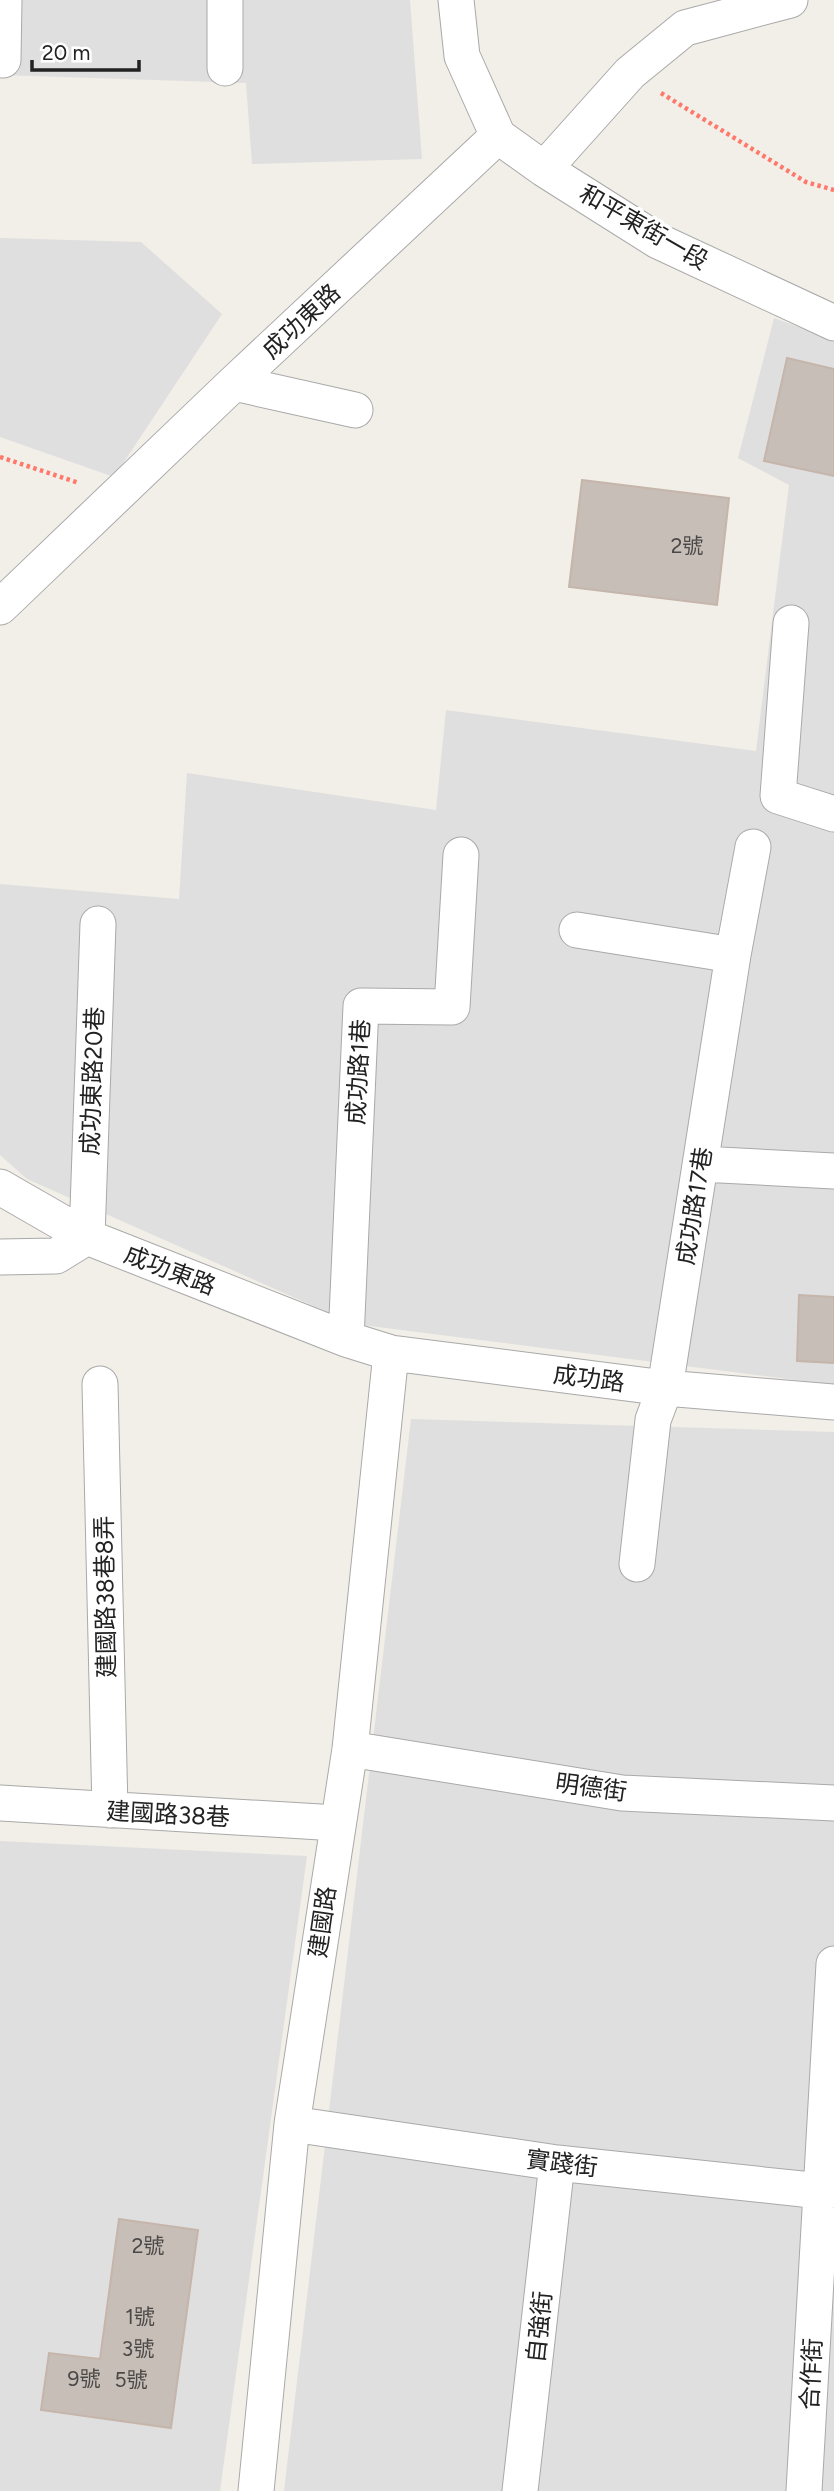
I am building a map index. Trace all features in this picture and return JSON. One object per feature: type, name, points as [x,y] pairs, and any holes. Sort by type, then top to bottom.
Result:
[{"type":"street","points":[[4,0],[4,60]]},
{"type":"street","points":[[225,0],[225,68]]},
{"type":"street","points":[[456,0],[462,56],[498,136]]},
{"type":"street","points":[[544,169],[630,73],[685,28],[790,0]]},
{"type":"street","name":"和平東街一段","points":[[498,136],[544,169],[658,241],[834,323]]},
{"type":"street","name":"成功東路","points":[[0,607],[498,136]]},
{"type":"street","points":[[234,383],[355,411]]},
{"type":"street","points":[[791,623],[778,796],[834,814]]},
{"type":"street","name":"成功路17巷","points":[[637,1564],[653,1420],[665,1388],[733,955],[753,847]]},
{"type":"street","name":"成功路1巷","points":[[346,1339],[361,1006],[452,1007],[461,855]]},
{"type":"street","name":"成功東路20巷","points":[[86,1237],[98,924]]},
{"type":"street","points":[[577,930],[733,955]]},
{"type":"street","points":[[701,1164],[834,1171]]},
{"type":"street","name":"成功東路","points":[[0,1187],[86,1237],[346,1339]]},
{"type":"street","points":[[0,1257],[56,1256],[86,1237]]},
{"type":"street","name":"成功路","points":[[346,1339],[391,1353],[665,1388],[834,1402]]},
{"type":"street","name":"建國路","points":[[256,2491],[292,2123],[349,1749],[391,1353]]},
{"type":"street","name":"建國路38巷8弄","points":[[100,1384],[110,1810]]},
{"type":"street","name":"明德街","points":[[349,1749],[622,1793],[834,1802]]},
{"type":"street","name":"建國路38巷","points":[[0,1803],[337,1823]]},
{"type":"street","name":"合作街","points":[[804,2491],[828,2190],[834,1964]]},
{"type":"street","name":"實踐街","points":[[292,2123],[557,2163],[828,2190]]},
{"type":"street","name":"自強街","points":[[520,2491],[557,2163]]},
{"type":"path","points":[[630,73],[795,176],[834,190]]},
{"type":"path","points":[[0,457],[117,496]]},
{"type":"shaded area","points":[[0,0],[410,0],[422,159],[252,164],[246,83],[0,75]]},
{"type":"shaded area","points":[[0,238],[141,242],[222,314],[114,477],[0,437]]},
{"type":"shaded area","points":[[774,318],[834,340],[834,1385],[354,1324],[27,1179],[0,1155],[0,884],[179,899],[187,773],[436,810],[446,710],[756,751],[789,485],[738,458]]},
{"type":"shaded area","points":[[411,1419],[834,1432],[834,2491],[284,2491]]},
{"type":"shaded area","points":[[0,1841],[307,1856],[220,2491],[0,2491]]},
{"type":"building","points":[[787,358],[834,369],[834,476],[764,461]]},
{"type":"building","points":[[582,480],[729,498],[717,605],[569,587]]},
{"type":"building","points":[[799,1295],[834,1297],[834,1363],[797,1361]]},
{"type":"building","points":[[119,2219],[198,2230],[171,2428],[41,2410],[49,2353],[100,2359]]}]
